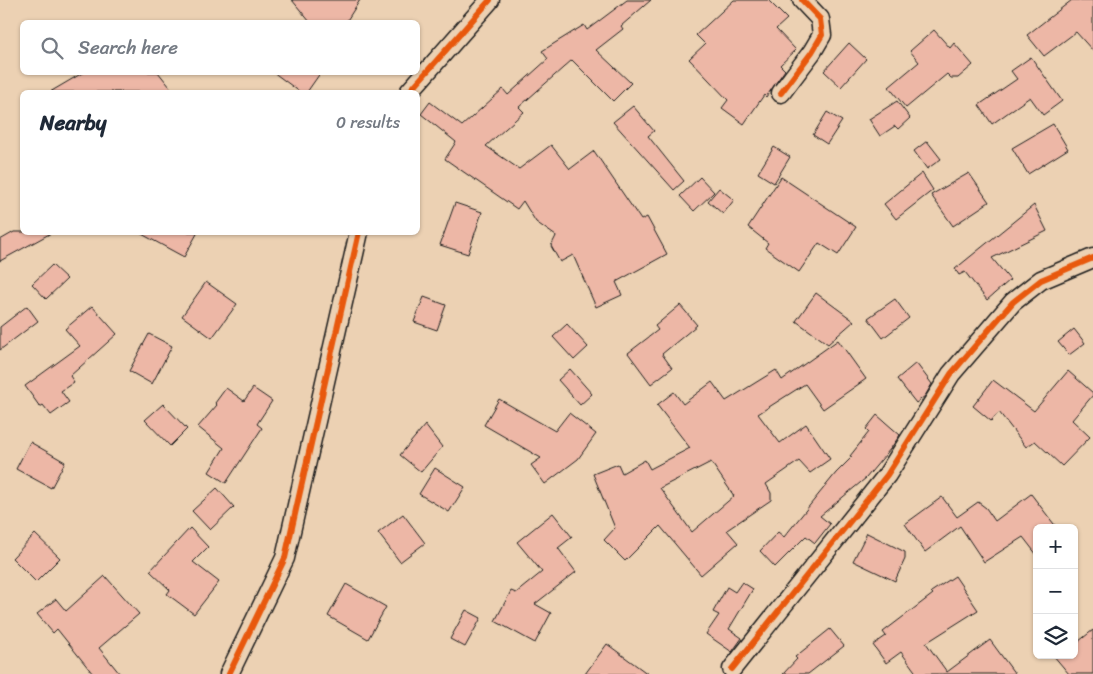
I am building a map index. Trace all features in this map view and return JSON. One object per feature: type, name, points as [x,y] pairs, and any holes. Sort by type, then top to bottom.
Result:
[{"type":"street","points":[[411,90],[490,0]]},
{"type":"street","points":[[781,93],[812,52],[822,35],[820,19],[802,0]]},
{"type":"street","points":[[229,674],[285,558],[358,235]]},
{"type":"street","points":[[732,669],[887,475],[951,374],[1013,302],[1041,280],[1093,258]]},
{"type":"building","points":[[292,0],[360,0],[347,20],[308,20]]},
{"type":"building","points":[[627,0],[651,0],[621,26],[623,29],[596,50],[631,83],[613,101],[572,60],[519,107],[524,112],[486,146],[519,169],[551,145],[570,169],[594,151],[641,220],[647,217],[667,254],[616,282],[622,295],[596,307],[573,255],[560,262],[551,246],[556,236],[536,222],[523,201],[517,209],[445,159],[456,142],[421,114],[430,102],[462,126],[503,89],[508,95],[548,59],[542,51],[584,25],[587,30]]},
{"type":"building","points":[[734,0],[768,0],[787,19],[776,29],[796,50],[780,65],[785,70],[766,97],[764,95],[744,124],[722,108],[728,100],[689,59],[705,44],[696,35]]},
{"type":"building","points":[[1072,0],[1093,0],[1093,51],[1076,32],[1044,56],[1027,35]]},
{"type":"building","points":[[934,30],[950,48],[954,43],[973,65],[958,78],[951,78],[947,74],[906,108],[889,87],[919,62],[910,51]]},
{"type":"building","points":[[849,43],[866,59],[841,87],[824,71]]},
{"type":"building","points":[[1031,57],[1062,101],[1043,115],[1030,97],[992,124],[979,105],[1017,79],[1011,71]]},
{"type":"building","points":[[79,75],[160,75],[172,90],[53,90]]},
{"type":"building","points":[[277,75],[319,75],[308,90],[297,90]]},
{"type":"building","points":[[897,101],[910,118],[898,129],[895,126],[880,136],[869,119]]},
{"type":"building","points":[[633,106],[654,131],[648,136],[684,181],[674,190],[613,122]]},
{"type":"building","points":[[827,112],[842,121],[827,144],[813,135]]},
{"type":"building","points":[[1053,124],[1068,149],[1028,174],[1012,148]]},
{"type":"building","points":[[927,141],[941,159],[927,169],[914,151]]},
{"type":"building","points":[[774,147],[790,157],[774,183],[758,173]]},
{"type":"building","points":[[922,173],[933,190],[896,219],[884,204]]},
{"type":"building","points":[[969,173],[989,202],[953,226],[931,195]]},
{"type":"building","points":[[700,177],[714,192],[694,211],[680,196]]},
{"type":"building","points":[[781,177],[856,227],[838,255],[819,243],[799,272],[765,248],[768,243],[748,227]]},
{"type":"building","points":[[719,188],[734,200],[723,214],[708,201]]},
{"type":"building","points":[[455,203],[482,212],[468,254],[440,245]]},
{"type":"building","points":[[1034,205],[1047,231],[992,258],[1010,280],[987,300],[965,272],[959,275],[955,269]]},
{"type":"building","points":[[14,232],[20,232],[20,235],[48,235],[0,261],[0,240]]},
{"type":"building","points":[[144,235],[196,235],[184,257]]},
{"type":"building","points":[[52,265],[67,279],[46,299],[32,284]]},
{"type":"building","points":[[206,282],[237,304],[212,338],[182,316]]},
{"type":"building","points":[[816,293],[854,321],[828,344],[796,321]]},
{"type":"building","points":[[424,297],[446,305],[437,330],[414,322]]},
{"type":"building","points":[[895,299],[909,318],[883,338],[868,318]]},
{"type":"building","points":[[680,305],[697,325],[662,354],[672,368],[651,384],[628,353],[658,330],[655,326]]},
{"type":"building","points":[[27,306],[38,321],[0,350],[0,327]]},
{"type":"building","points":[[92,306],[117,334],[70,376],[74,382],[61,391],[69,402],[51,415],[43,405],[40,407],[25,386],[80,346],[65,329]]},
{"type":"building","points":[[567,324],[588,347],[574,360],[553,337]]},
{"type":"building","points":[[1074,329],[1085,343],[1069,355],[1058,342]]},
{"type":"building","points":[[149,334],[172,346],[152,384],[129,371]]},
{"type":"building","points":[[838,340],[866,379],[823,409],[805,384],[758,414],[780,443],[806,424],[830,459],[810,473],[799,461],[766,484],[771,493],[771,500],[727,530],[738,543],[701,575],[660,526],[625,561],[604,540],[615,528],[593,474],[618,464],[622,473],[645,460],[650,469],[690,448],[657,405],[674,392],[683,404],[712,382],[726,401],[776,370],[782,380]],"holes":[[[711,462],[734,496],[692,532],[660,488]]]},
{"type":"building","points":[[916,363],[932,384],[925,396],[916,403],[897,379]]},
{"type":"building","points":[[570,369],[592,394],[580,405],[558,380]]},
{"type":"building","points":[[1068,371],[1093,395],[1072,420],[1090,437],[1062,466],[1035,441],[1026,447],[999,412],[991,421],[973,406],[993,380],[1034,411]]},
{"type":"building","points":[[226,388],[244,401],[253,388],[272,401],[257,424],[262,428],[226,483],[209,472],[224,448],[198,427],[217,405],[215,403]]},
{"type":"building","points":[[499,399],[555,431],[569,413],[596,434],[578,459],[545,484],[531,465],[541,458],[484,425]]},
{"type":"building","points":[[163,404],[187,429],[170,446],[145,420]]},
{"type":"building","points":[[877,415],[900,435],[866,478],[820,516],[830,524],[815,543],[806,536],[775,567],[760,551],[778,532],[784,537],[836,473],[852,457],[850,456],[869,432],[866,429]]},
{"type":"building","points":[[425,425],[442,447],[421,472],[400,455]]},
{"type":"building","points":[[30,442],[65,462],[51,488],[16,469]]},
{"type":"building","points":[[435,468],[465,487],[449,512],[419,494]]},
{"type":"building","points":[[217,488],[234,507],[210,530],[192,511]]},
{"type":"building","points":[[1031,494],[1054,524],[1033,524],[1033,550],[1023,537],[984,562],[960,526],[925,552],[905,524],[942,497],[957,517],[978,502],[986,508],[995,521]]},
{"type":"building","points":[[553,513],[572,537],[558,548],[576,572],[535,604],[551,613],[535,643],[495,621],[511,591],[516,593],[542,572],[517,542]]},
{"type":"building","points":[[403,514],[425,543],[400,562],[378,533]]},
{"type":"building","points":[[190,528],[208,547],[193,562],[219,582],[194,614],[167,594],[170,590],[150,571]]},
{"type":"building","points":[[867,533],[905,552],[905,559],[895,581],[853,561]]},
{"type":"building","points":[[35,534],[60,558],[36,582],[12,558]]},
{"type":"building","points":[[105,576],[139,614],[99,648],[120,674],[93,674],[57,629],[53,633],[37,614],[56,599],[66,611]]},
{"type":"building","points":[[955,576],[978,610],[926,643],[947,672],[990,640],[1015,674],[917,674],[901,652],[886,663],[873,645],[886,636],[883,632],[933,594],[931,592]]},
{"type":"building","points":[[742,582],[753,589],[729,629],[742,638],[732,652],[706,634],[719,615],[713,612],[727,587],[735,592]]},
{"type":"building","points":[[346,584],[386,607],[368,639],[328,616]]},
{"type":"building","points":[[466,610],[481,618],[465,647],[450,639]]},
{"type":"building","points":[[830,629],[844,646],[808,674],[783,674],[797,659],[795,657]]},
{"type":"building","points":[[1093,630],[1093,674],[1069,674],[1056,659],[1078,659],[1078,642]]},
{"type":"building","points":[[607,644],[648,674],[585,674]]},
{"type":"cycle path","points":[[411,90],[490,0]]},
{"type":"cycle path","points":[[781,93],[812,52],[822,35],[820,19],[802,0]]},
{"type":"cycle path","points":[[229,674],[285,558],[358,235]]},
{"type":"cycle path","points":[[732,669],[887,475],[951,374],[1013,302],[1041,280],[1093,258]]}]
